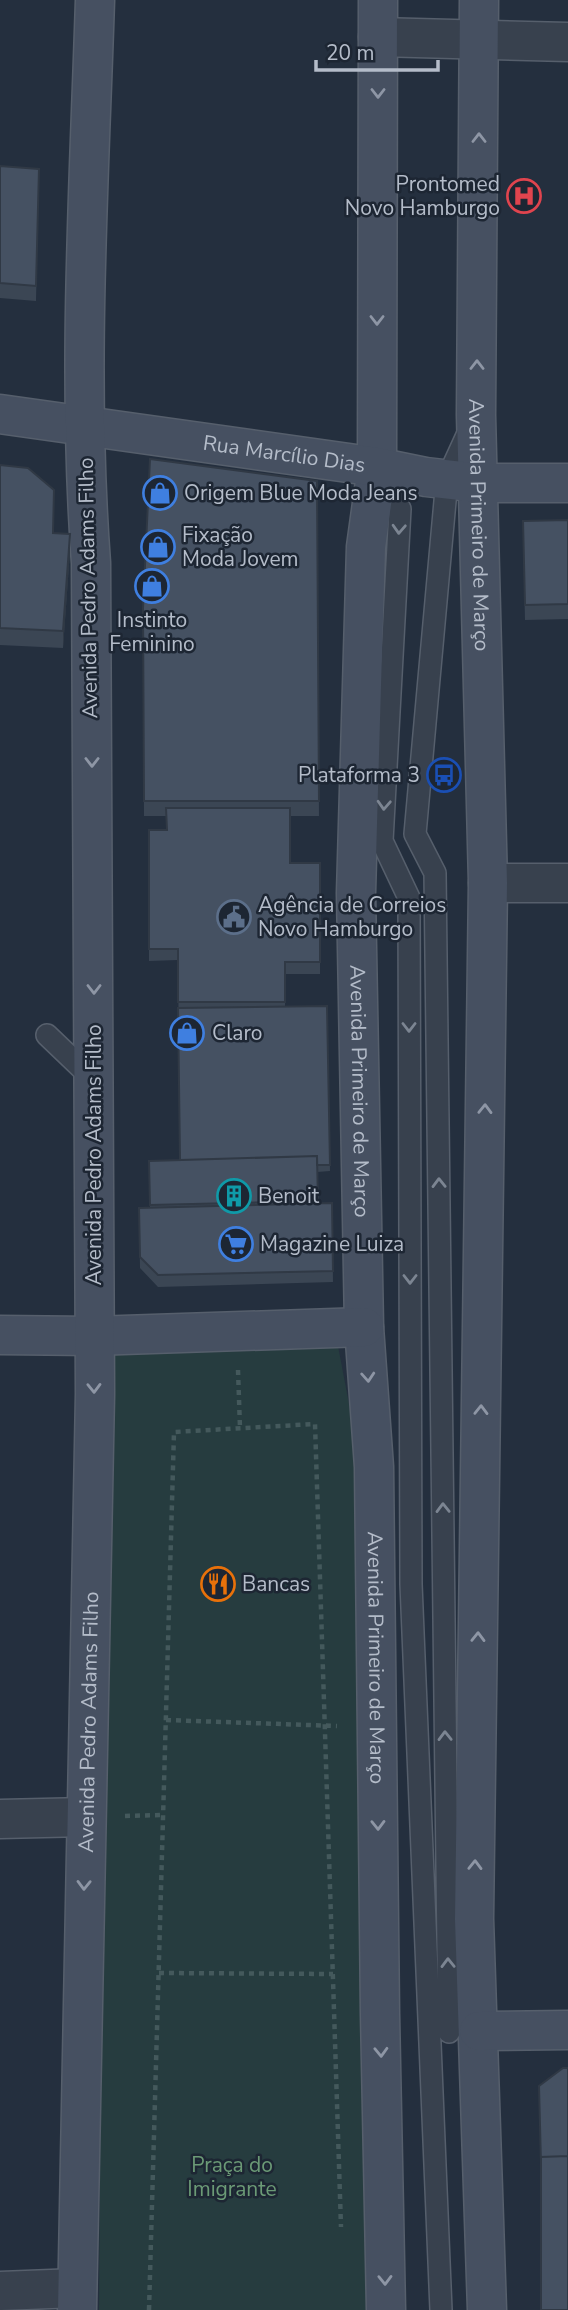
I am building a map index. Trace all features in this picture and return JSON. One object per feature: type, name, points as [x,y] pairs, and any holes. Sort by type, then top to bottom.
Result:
[{"type":"street","name":"Avenida Pedro Adams Filho","points":[[77,2299],[95,1394],[91,563],[83,365],[95,0]]},
{"type":"street","name":"Avenida Primeiro de Março","points":[[377,0],[377,467],[366,547],[356,892],[364,1327],[374,1467],[386,2310]]},
{"type":"street","name":"Avenida Primeiro de Março","points":[[479,0],[476,415],[463,481],[488,883],[474,1919],[464,2031],[487,2310]]},
{"type":"street","points":[[378,37],[568,42]]},
{"type":"street","name":"Rua Marcílio Dias","points":[[0,414],[84,424],[463,481],[568,483]]},
{"type":"street","points":[[488,883],[568,883]]},
{"type":"street","points":[[0,1335],[93,1336],[364,1327]]},
{"type":"street","points":[[0,1819],[86,1817]]},
{"type":"street","points":[[464,2031],[568,2030]]},
{"type":"street","points":[[0,2291],[77,2299]]},
{"type":"lane","points":[[377,467],[400,509],[382,841],[409,898],[411,1584],[441,2310]]},
{"type":"lane","name":"Avenida Primeiro de Março","points":[[463,481],[415,834],[435,873],[464,2031]]},
{"type":"lane","points":[[47,1035],[94,1080]]},
{"type":"lane","points":[[375,1520],[411,1584]]},
{"type":"lane","points":[[429,2037],[464,2031]]},
{"type":"path","points":[[236,1332],[240,1428]]},
{"type":"path","points":[[149,2310],[174,1432],[315,1424],[341,2229]]},
{"type":"path","points":[[166,1720],[377,1726]]},
{"type":"path","points":[[159,1973],[332,1974]]},
{"type":"green space","name":"Praça do Imigrante","points":[[338,1346],[361,1467],[367,2310],[99,2310],[105,1349]]},
{"type":"building","points":[[0,166],[39,169],[36,286],[0,283]]},
{"type":"building","points":[[150,459],[317,481],[319,801],[144,801],[143,608]]},
{"type":"building","points":[[0,465],[28,468],[54,490],[53,533],[70,534],[63,631],[0,628]]},
{"type":"building","points":[[568,520],[568,604],[525,605],[523,521]]},
{"type":"building","name":"Agência de Correios Novo Hamburgo","points":[[166,808],[290,808],[290,863],[320,863],[320,962],[285,962],[285,1002],[178,1002],[178,949],[149,949],[149,830],[167,830]]},
{"type":"building","points":[[327,1006],[330,1165],[317,1165],[317,1156],[180,1160],[178,1008]]},
{"type":"building","name":"Benoit","points":[[317,1156],[318,1201],[150,1205],[149,1161]]},
{"type":"building","name":"Magazine Luiza","points":[[332,1203],[333,1271],[158,1275],[140,1257],[139,1208]]},
{"type":"building","points":[[563,2068],[568,2068],[568,2156],[541,2157],[541,2164],[539,2086]]},
{"type":"building","points":[[568,2156],[568,2310],[541,2310],[541,2157]]},
{"type":"place","name":"Prontomed Novo Hamburgo","points":[[524,196]]},
{"type":"place","name":"Origem Blue Moda Jeans","points":[[160,493]]},
{"type":"place","name":"Fixação Moda Jovem","points":[[158,547]]},
{"type":"place","name":"Instinto Feminino","points":[[152,586]]},
{"type":"place","name":"Plataforma 3","points":[[444,775]]},
{"type":"place","name":"Agência de Correios Novo Hamburgo","points":[[234,917]]},
{"type":"place","name":"Claro","points":[[187,1033]]},
{"type":"place","name":"Benoit","points":[[234,1196]]},
{"type":"place","name":"Magazine Luiza","points":[[236,1244]]},
{"type":"place","name":"Bancas","points":[[218,1584]]}]
